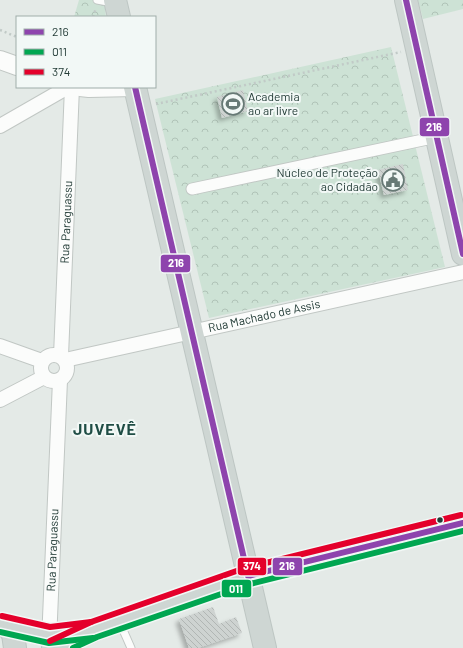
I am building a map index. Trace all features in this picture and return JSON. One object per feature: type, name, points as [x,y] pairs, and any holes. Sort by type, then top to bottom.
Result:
[{"type":"main road","points":[[406,0],[463,254]]},
{"type":"main road","points":[[135,88],[265,648]]},
{"type":"main road","points":[[4,625],[51,644],[248,576],[463,523]]},
{"type":"main road","points":[[4,625],[13,634],[15,648]]},
{"type":"street","points":[[0,60],[16,66]]},
{"type":"street","points":[[0,126],[66,88]]},
{"type":"street","name":"Rua Paraguassu","points":[[63,358],[72,88]]},
{"type":"street","points":[[192,189],[437,137]]},
{"type":"street","name":"Rua Machado de Assis","points":[[63,358],[192,332],[463,272]]},
{"type":"street","points":[[0,346],[42,361]]},
{"type":"street","points":[[53,354],[63,358],[67,363],[66,375],[60,380],[51,381],[44,377],[40,369],[42,361],[45,358],[53,354]]},
{"type":"street","points":[[0,400],[44,377]]},
{"type":"street","name":"Rua Paraguassu","points":[[51,644],[60,380]]},
{"type":"lane","points":[[119,621],[132,648]]},
{"type":"path","points":[[0,30],[16,36]]},
{"type":"path","points":[[136,88],[156,104],[417,49]]},
{"type":"green space","points":[[79,0],[104,0],[106,16],[74,16]]},
{"type":"green space","points":[[418,0],[463,0],[463,9],[423,19]]},
{"type":"green space","points":[[391,47],[445,267],[209,318],[155,99]]},
{"type":"building","name":"Academia ao ar livre","points":[[243,90],[248,111],[222,118],[217,97]]},
{"type":"building","name":"Núcleo de Proteção ao Cidadão","points":[[403,164],[408,190],[384,195],[378,170]]},
{"type":"building","points":[[213,607],[219,624],[236,617],[242,633],[198,648],[189,648],[179,619]]},
{"type":"transit line","name":"216","points":[[406,0],[463,254]]},
{"type":"transit line","name":"216","points":[[135,88],[248,576],[463,523]]},
{"type":"transit line","name":"374","points":[[50,641],[91,622],[245,568],[461,515]]},
{"type":"transit line","name":"011","points":[[73,648],[97,637],[250,584],[463,531]]},
{"type":"transit line","name":"374","points":[[2,616],[50,627],[91,622]]},
{"type":"transit line","name":"011","points":[[0,632],[49,643],[93,638]]},
{"type":"place","name":"Academia ao ar livre","points":[[233,104]]},
{"type":"place","name":"Núcleo de Proteção ao Cidadão","points":[[393,180]]},
{"type":"district","name":"JUVEVÊ","points":[[105,429]]}]
